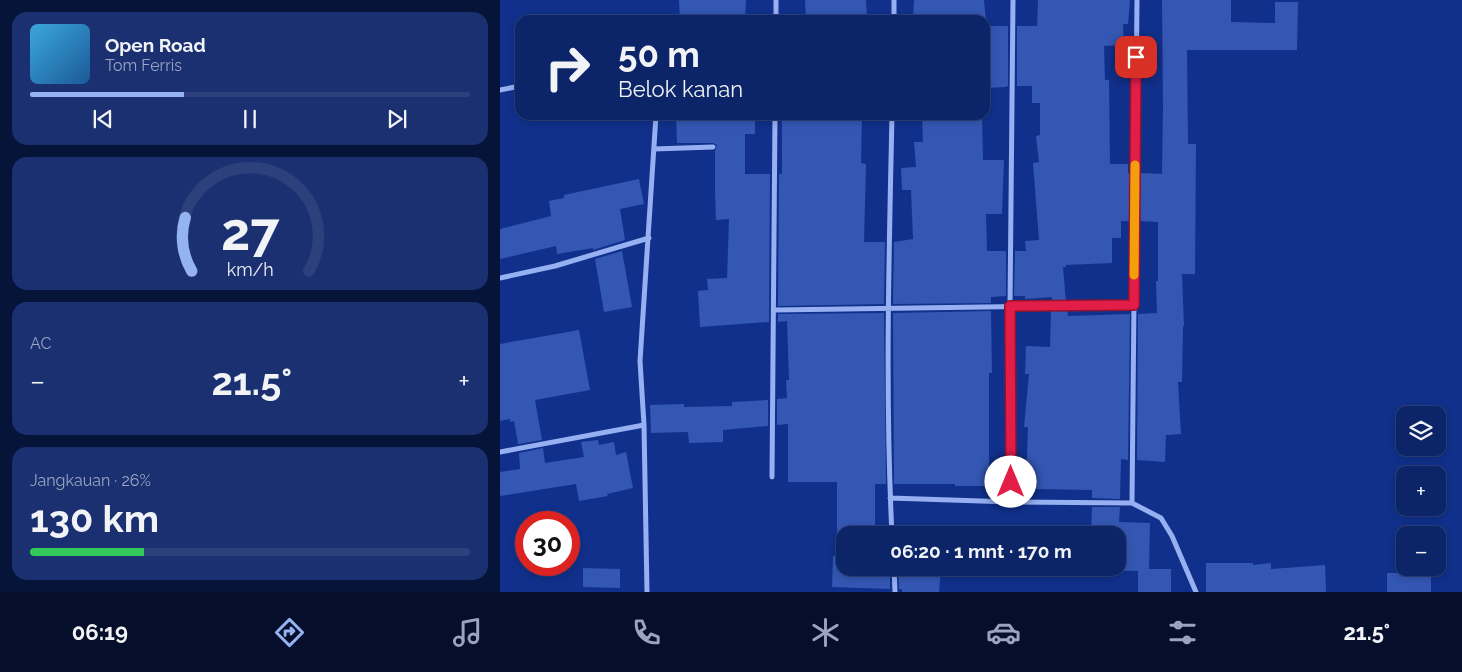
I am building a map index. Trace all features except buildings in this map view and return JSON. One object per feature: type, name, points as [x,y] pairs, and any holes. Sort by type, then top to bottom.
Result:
[{"type":"street","points":[[776,0],[776,15]]},
{"type":"street","points":[[894,0],[894,15]]},
{"type":"street","points":[[1011,502],[1010,306],[1013,0]]},
{"type":"street","points":[[1132,503],[1137,0]]},
{"type":"street","points":[[500,90],[515,87]]},
{"type":"street","points":[[647,592],[644,425],[640,361],[656,120]]},
{"type":"street","points":[[772,477],[776,120]]},
{"type":"street","points":[[892,120],[888,308],[892,526]]},
{"type":"street","points":[[654,149],[712,147]]},
{"type":"street","points":[[500,278],[555,266],[649,238]]},
{"type":"street","points":[[774,310],[1134,305]]},
{"type":"street","points":[[500,452],[644,425]]},
{"type":"street","points":[[890,498],[1132,503],[1160,518],[1172,536],[1196,592]]},
{"type":"street","points":[[894,576],[895,592]]},
{"type":"slow traffic","points":[[1134,275],[1135,165]]},
{"type":"route","points":[[1011,482],[1010,306],[1134,305],[1136,57]]}]
